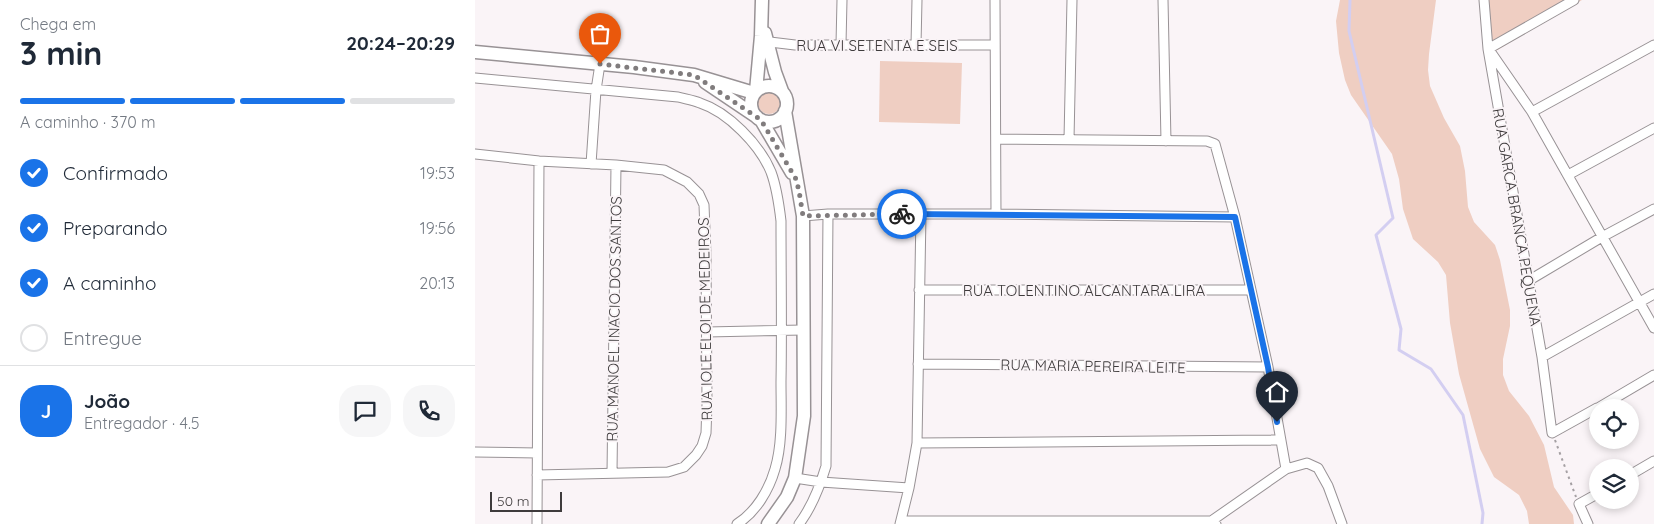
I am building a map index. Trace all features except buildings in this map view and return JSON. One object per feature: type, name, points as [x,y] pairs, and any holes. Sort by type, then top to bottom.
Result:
[{"type":"main road","points":[[762,0],[764,38],[782,91],[787,100],[785,111],[803,216],[804,416],[795,478],[787,497],[768,524]]},
{"type":"main road","points":[[764,38],[755,92],[751,103],[752,111],[759,118],[796,179]]},
{"type":"main road","points":[[475,52],[694,75],[755,92]]},
{"type":"main road","points":[[694,75],[765,121],[779,118],[785,111]]},
{"type":"main road","points":[[755,92],[759,88],[769,86],[782,91]]},
{"type":"street","points":[[841,44],[842,0]]},
{"type":"street","points":[[916,45],[917,0]]},
{"type":"street","points":[[995,0],[995,214]]},
{"type":"street","points":[[1069,139],[1072,0]]},
{"type":"street","points":[[1163,0],[1166,141]]},
{"type":"street","name":"RUA GARCA BRANCA PEQUENA","points":[[1484,0],[1488,49],[1542,357],[1552,433]]},
{"type":"street","points":[[1574,0],[1488,49],[1532,112],[1654,328]]},
{"type":"street","name":"RUA VI SETENTA E SEIS","points":[[764,38],[770,42],[795,45],[995,45]]},
{"type":"street","points":[[1532,112],[1654,45]]},
{"type":"street","points":[[591,164],[596,90],[600,64]]},
{"type":"street","points":[[475,78],[678,97],[701,103],[721,113],[738,127],[756,148],[770,170],[778,198],[781,221],[781,426],[776,468],[768,488],[759,504],[737,524]]},
{"type":"street","points":[[1568,175],[1654,128]]},
{"type":"street","points":[[996,139],[1207,141],[1215,144],[1235,217],[1268,367],[1280,440],[1287,469]]},
{"type":"street","name":"RUA IOLE ELOI DE MEDEIROS","points":[[475,154],[539,161],[664,170],[687,182],[699,194],[704,205],[707,332],[706,432],[699,451],[684,467],[668,472],[537,475]]},
{"type":"street","points":[[537,524],[539,161]]},
{"type":"street","name":"RUA MANOEL INACIO DOS SANTOS","points":[[612,473],[616,166]]},
{"type":"street","points":[[1528,280],[1601,237],[1654,209]]},
{"type":"street","points":[[803,216],[828,214],[995,214],[1235,217]]},
{"type":"street","points":[[799,524],[806,515],[826,466],[828,214]]},
{"type":"street","points":[[921,214],[917,443],[909,488],[900,522],[1211,523],[1287,469],[1307,463],[1318,468],[1328,486],[1342,524]]},
{"type":"street","name":"RUA TOLENTINO ALCANTARA LIRA","points":[[919,290],[1250,290]]},
{"type":"street","points":[[1542,357],[1654,294]]},
{"type":"street","points":[[707,332],[804,330]]},
{"type":"street","name":"RUA MARIA PEREIRA LEITE","points":[[918,364],[1268,367]]},
{"type":"street","points":[[1613,399],[1654,375]]},
{"type":"street","points":[[1552,433],[1589,413]]},
{"type":"street","points":[[917,443],[1280,440]]},
{"type":"street","points":[[475,452],[537,453]]},
{"type":"street","points":[[1639,470],[1654,462]]},
{"type":"street","points":[[795,478],[821,482],[909,488]]},
{"type":"street","points":[[1588,524],[1579,504],[1589,498]]},
{"type":"path","points":[[1552,433],[1579,504]]},
{"type":"shaded area","points":[[1340,0],[1436,0],[1429,54],[1430,86],[1444,118],[1460,146],[1465,171],[1468,207],[1474,222],[1495,245],[1500,260],[1510,310],[1510,326],[1503,359],[1503,375],[1509,391],[1529,416],[1544,445],[1554,487],[1573,515],[1574,524],[1529,524],[1527,511],[1519,495],[1494,477],[1480,449],[1459,374],[1450,323],[1446,275],[1438,262],[1413,239],[1403,209],[1399,179],[1392,154],[1351,95],[1345,80],[1339,53],[1336,21]]},
{"type":"shaded area","points":[[1484,0],[1582,0],[1494,52]]},
{"type":"shaded area","points":[[880,61],[962,63],[960,124],[879,122]]},
{"type":"shaded area","points":[[769,92],[777,95],[780,103],[777,111],[769,114],[761,111],[758,103],[761,95]]},
{"type":"waterway","points":[[1350,0],[1349,31],[1393,218],[1376,235],[1401,329],[1399,350],[1431,369],[1463,415],[1483,513],[1482,524]]},
{"type":"way so far","points":[[600,64],[694,75],[761,120],[796,179],[803,216],[902,214]]},
{"type":"route","points":[[902,214],[1235,217],[1268,367],[1277,422]]}]
